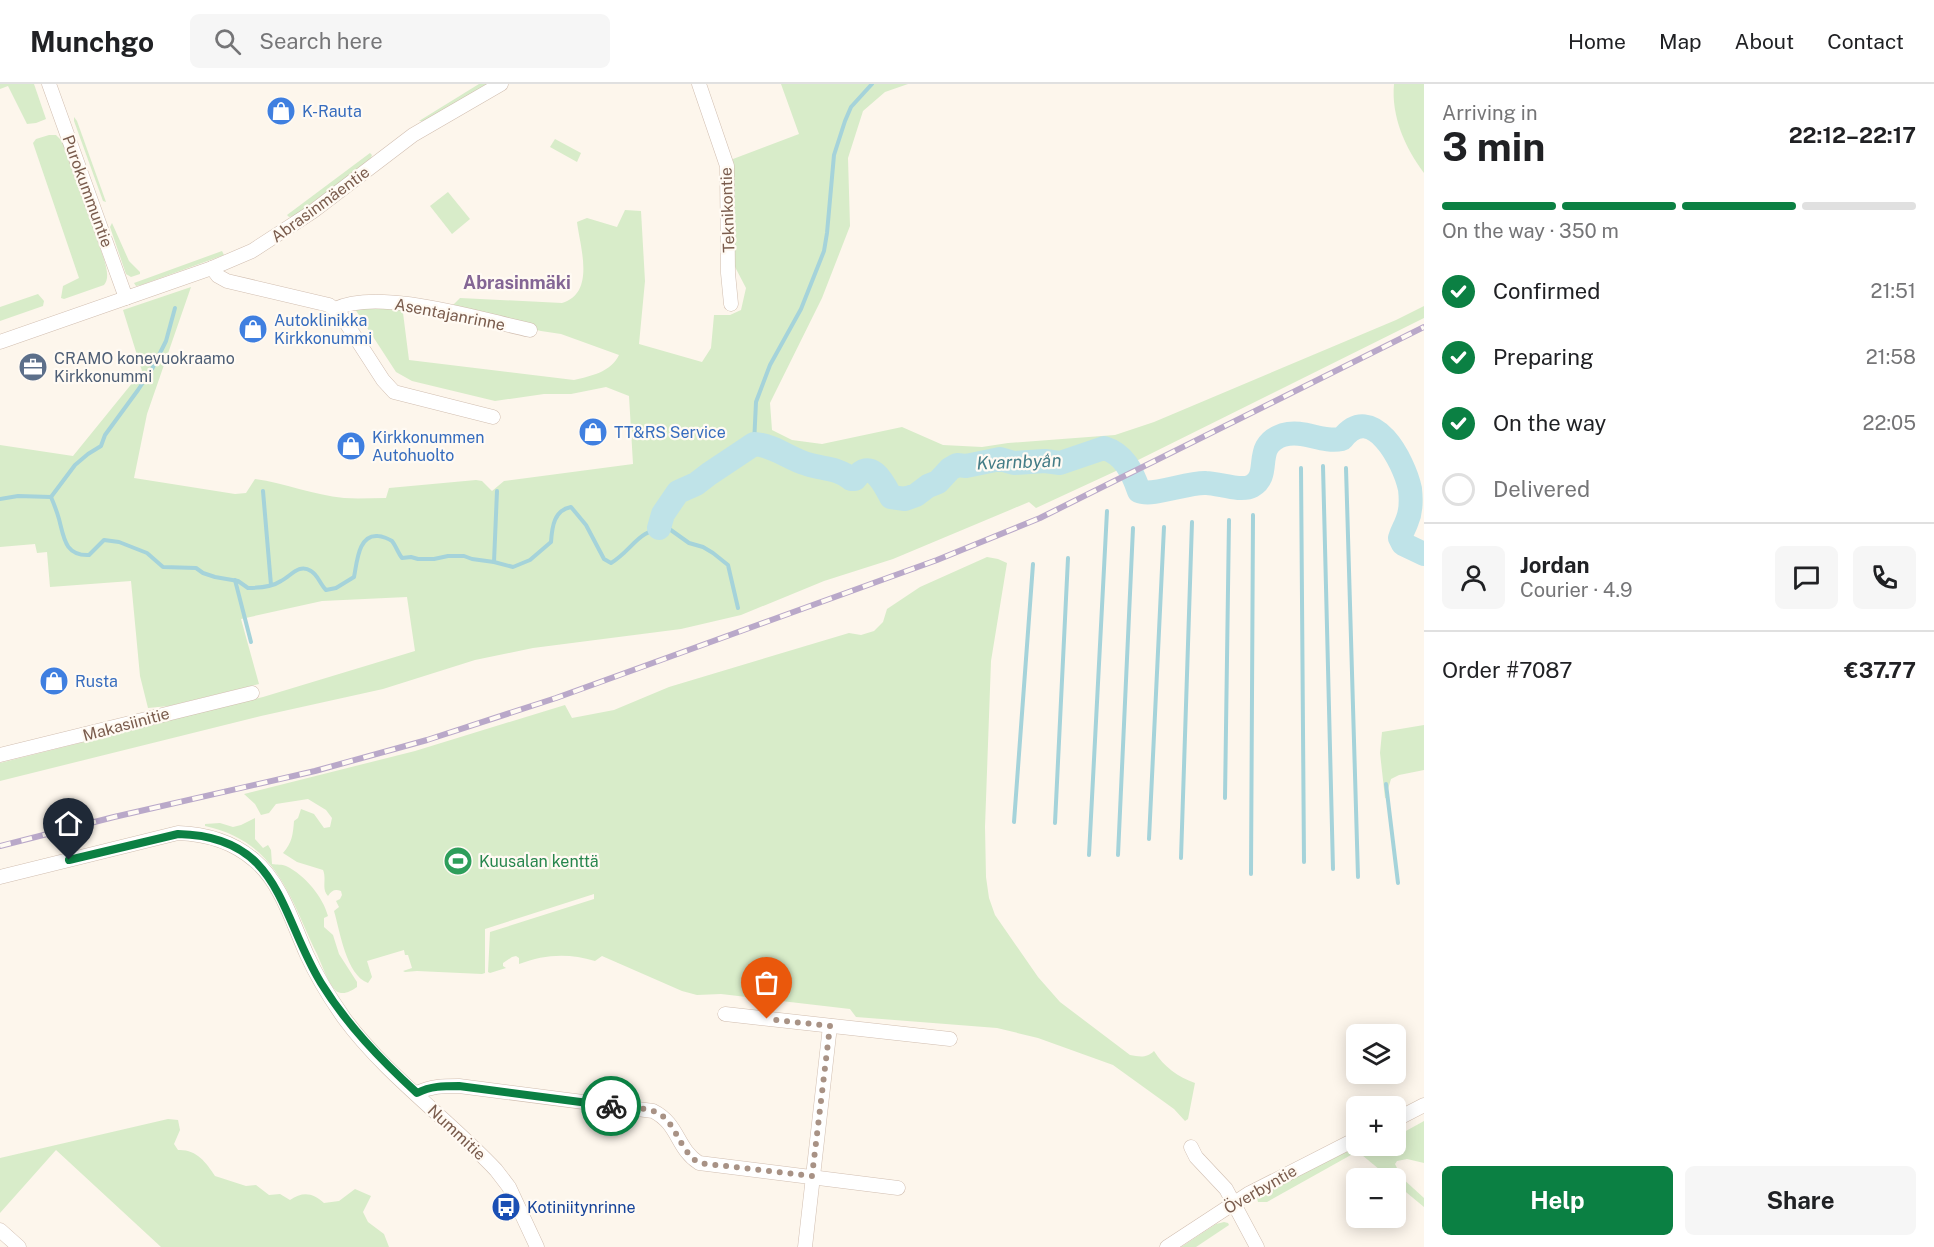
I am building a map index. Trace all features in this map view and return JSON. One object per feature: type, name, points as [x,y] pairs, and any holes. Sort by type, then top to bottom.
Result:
[{"type":"street","name":"Purokummuntie","points":[[49,84],[126,298]]},
{"type":"street","name":"Abrasinmäentie","points":[[0,342],[212,268],[252,251],[281,233],[413,135],[501,84]]},
{"type":"street","name":"Teknikontie","points":[[699,84],[727,166],[728,273],[731,304]]},
{"type":"street","points":[[212,268],[218,276],[227,281],[329,305],[335,309],[394,393],[494,417]]},
{"type":"street","name":"Asentajanrinne","points":[[335,309],[347,303],[405,303],[530,330]]},
{"type":"street","name":"Makasiinitie","points":[[0,755],[252,693]]},
{"type":"street","name":"Nummitie","points":[[0,877],[178,834],[196,834],[217,838],[255,860],[268,875],[284,902],[320,982],[345,1020],[379,1057],[496,1170],[509,1187],[537,1247]]},
{"type":"street","points":[[726,1014],[950,1039]]},
{"type":"street","points":[[805,1247],[830,1026]]},
{"type":"street","points":[[417,1093],[438,1085],[459,1086],[653,1111],[669,1122],[686,1152],[699,1163],[898,1188]]},
{"type":"street","points":[[1406,1114],[1424,1105]]},
{"type":"street","name":"Överbyntie","points":[[1167,1247],[1233,1203],[1346,1144]]},
{"type":"street","points":[[1191,1147],[1196,1157],[1226,1190],[1257,1247]]},
{"type":"street","points":[[0,1230],[19,1247]]},
{"type":"green space","points":[[0,84],[34,84],[46,119],[27,124],[8,86],[0,89]]},
{"type":"green space","points":[[479,84],[490,84],[426,122],[419,121]]},
{"type":"green space","points":[[781,84],[908,84],[885,92],[863,111],[848,158],[850,226],[822,298],[770,403],[772,430],[792,440],[822,444],[902,427],[943,445],[982,447],[1115,435],[1154,422],[1396,320],[1424,306],[1424,318],[1116,471],[1036,508],[1029,502],[893,559],[824,581],[741,615],[681,629],[533,648],[475,660],[383,689],[261,716],[0,781],[0,763],[263,697],[415,651],[407,597],[322,601],[241,619],[259,684],[169,706],[148,708],[140,676],[131,581],[50,587],[47,552],[37,553],[35,544],[0,547],[0,445],[73,456],[142,371],[123,310],[191,287],[147,414],[134,478],[235,494],[246,493],[255,479],[333,496],[386,498],[389,488],[476,480],[482,481],[492,491],[504,481],[633,464],[629,396],[606,387],[571,394],[544,394],[495,401],[412,381],[396,372],[355,309],[402,305],[409,360],[574,380],[594,375],[611,366],[619,355],[561,334],[459,311],[453,305],[460,298],[562,303],[573,298],[579,290],[583,268],[577,222],[587,218],[617,227],[625,210],[641,211],[645,281],[639,344],[702,362],[711,348],[714,315],[730,315],[741,310],[746,288],[734,265],[733,159],[799,134]]},
{"type":"green space","points":[[1394,84],[1424,84],[1424,173],[1405,142],[1397,120]]},
{"type":"green space","points":[[74,117],[77,121],[106,202],[103,201]]},
{"type":"green space","points":[[56,135],[62,141],[107,272],[104,285],[64,299],[61,298],[63,286],[79,278],[33,143],[36,139]]},
{"type":"green space","points":[[555,139],[581,153],[577,162],[550,147]]},
{"type":"green space","points":[[370,153],[372,155],[370,160],[294,216],[287,215]]},
{"type":"green space","points":[[448,192],[470,219],[452,234],[430,206]]},
{"type":"green space","points":[[112,223],[129,261],[140,274],[131,277],[126,274],[110,227]]},
{"type":"green space","points":[[222,251],[224,255],[141,285],[136,286],[134,283]]},
{"type":"green space","points":[[38,294],[44,301],[43,306],[0,321],[0,307]]},
{"type":"green space","points":[[987,557],[1007,563],[991,661],[985,827],[986,877],[989,898],[995,915],[1038,977],[1060,1002],[1130,1055],[1149,1055],[1154,1051],[1172,1071],[1195,1083],[1188,1119],[1185,1121],[1174,1109],[1113,1065],[1038,1038],[997,1028],[856,1017],[850,1009],[721,994],[697,995],[682,991],[602,956],[595,961],[566,956],[538,958],[519,964],[519,958],[516,956],[503,963],[506,968],[488,972],[490,932],[594,899],[594,894],[485,929],[485,973],[405,972],[403,971],[412,968],[404,950],[367,961],[372,977],[368,983],[354,971],[342,940],[334,911],[339,907],[336,901],[342,895],[341,891],[334,890],[328,896],[325,890],[323,870],[297,862],[283,853],[290,842],[294,821],[298,818],[301,809],[314,814],[324,828],[330,827],[332,818],[326,810],[308,799],[276,804],[269,813],[261,815],[255,804],[244,794],[415,751],[565,705],[572,718],[614,710],[669,687],[849,633],[861,635],[874,631],[883,622],[887,609],[920,587]]},
{"type":"green space","points":[[1424,725],[1424,770],[1391,779],[1388,799],[1385,798],[1380,753],[1382,732]]},
{"type":"green space","points":[[255,818],[255,839],[263,848],[268,845],[271,850],[272,864],[284,865],[300,875],[322,901],[328,916],[324,918],[324,927],[333,935],[339,954],[357,982],[357,987],[352,990],[341,993],[333,988],[288,892],[278,874],[265,858],[249,845],[229,834],[205,826],[205,824],[220,823],[233,827]]},
{"type":"green space","points":[[168,1119],[178,1120],[180,1130],[174,1144],[178,1150],[195,1154],[204,1161],[215,1176],[246,1186],[256,1185],[269,1195],[280,1194],[290,1200],[299,1195],[308,1194],[324,1203],[339,1201],[355,1189],[371,1196],[363,1212],[368,1222],[384,1234],[389,1247],[161,1247],[56,1150],[0,1213],[0,1158]]},
{"type":"green space","points":[[1424,1121],[1424,1163],[1407,1159],[1397,1161],[1395,1164],[1397,1168],[1378,1168],[1363,1156],[1406,1156],[1406,1131]]},
{"type":"green space","points":[[1346,1151],[1346,1156],[1349,1156],[1267,1202],[1258,1202],[1257,1198],[1293,1176]]},
{"type":"green space","points":[[1406,1182],[1424,1198],[1424,1207],[1406,1192]]},
{"type":"green space","points":[[1224,1222],[1229,1225],[1196,1247],[1181,1247],[1216,1224]]},
{"type":"waterway","points":[[754,444],[756,402],[770,365],[801,309],[824,251],[834,155],[845,121],[851,107],[872,84]]},
{"type":"waterway","points":[[51,497],[75,465],[101,446],[105,435],[152,369],[166,341],[175,308]]},
{"type":"waterway","name":"Kvarnbyån","points":[[659,528],[663,514],[678,492],[696,484],[754,444],[775,449],[807,464],[836,471],[851,479],[855,479],[866,470],[872,471],[881,480],[891,497],[905,499],[938,482],[957,465],[966,466],[1000,459],[1014,463],[1045,461],[1060,463],[1104,448],[1122,459],[1139,491],[1152,492],[1198,483],[1247,488],[1258,481],[1265,453],[1273,440],[1291,434],[1342,439],[1353,429],[1364,426],[1375,430],[1385,439],[1401,464],[1407,477],[1411,501],[1400,538],[1403,544],[1424,554]]},
{"type":"waterway","points":[[1323,466],[1333,869]]},
{"type":"waterway","points":[[1301,468],[1304,862]]},
{"type":"waterway","points":[[1346,468],[1358,877]]},
{"type":"waterway","points":[[263,491],[271,585]]},
{"type":"waterway","points":[[494,562],[497,491]]},
{"type":"waterway","points":[[0,499],[18,496],[51,497],[67,544],[70,549],[81,555],[89,555],[104,540],[119,542],[147,553],[163,567],[196,568],[215,577],[238,581],[248,588],[274,585],[303,568],[311,571],[326,590],[336,588],[354,577],[362,544],[371,537],[378,536],[392,541],[402,558],[434,559],[464,556],[513,567],[530,560],[551,542],[557,515],[571,507],[586,525],[604,559],[611,563],[642,536],[658,529],[668,528],[689,543],[713,553],[728,565],[738,608]]},
{"type":"waterway","points":[[1089,855],[1107,511]]},
{"type":"waterway","points":[[1251,874],[1253,515]]},
{"type":"waterway","points":[[1225,798],[1229,520]]},
{"type":"waterway","points":[[1181,858],[1192,522]]},
{"type":"waterway","points":[[1149,839],[1164,527]]},
{"type":"waterway","points":[[1118,855],[1133,528]]},
{"type":"waterway","points":[[1055,823],[1068,558]]},
{"type":"waterway","points":[[1014,822],[1033,564]]},
{"type":"waterway","points":[[235,580],[251,642]]},
{"type":"waterway","points":[[1386,784],[1398,883]]},
{"type":"railway","points":[[0,846],[114,817],[315,771],[427,740],[556,698],[937,560],[1040,518],[1424,327]]},
{"type":"way so far","points":[[611,1106],[653,1111],[663,1116],[669,1122],[686,1152],[699,1163],[812,1176],[830,1026],[767,1019]]},
{"type":"place","name":"K-Rauta","points":[[281,111]]},
{"type":"place","name":"Autoklinikka Kirkkonummi","points":[[253,329]]},
{"type":"place","name":"CRAMO konevuokraamo Kirkkonummi","points":[[33,367]]},
{"type":"place","name":"TT&RS Service","points":[[593,432]]},
{"type":"place","name":"Kirkkonummen Autohuolto","points":[[351,446]]},
{"type":"place","name":"Rusta","points":[[54,681]]},
{"type":"place","name":"Kuusalan kenttä","points":[[458,861]]},
{"type":"place","name":"Kotiniitynrinne","points":[[506,1207]]},
{"type":"district","name":"Abrasinmäki","points":[[517,283]]},
{"type":"route","points":[[69,860],[178,834],[196,834],[217,838],[255,860],[268,875],[284,902],[320,982],[345,1020],[417,1093],[438,1085],[459,1086],[611,1106]]}]
